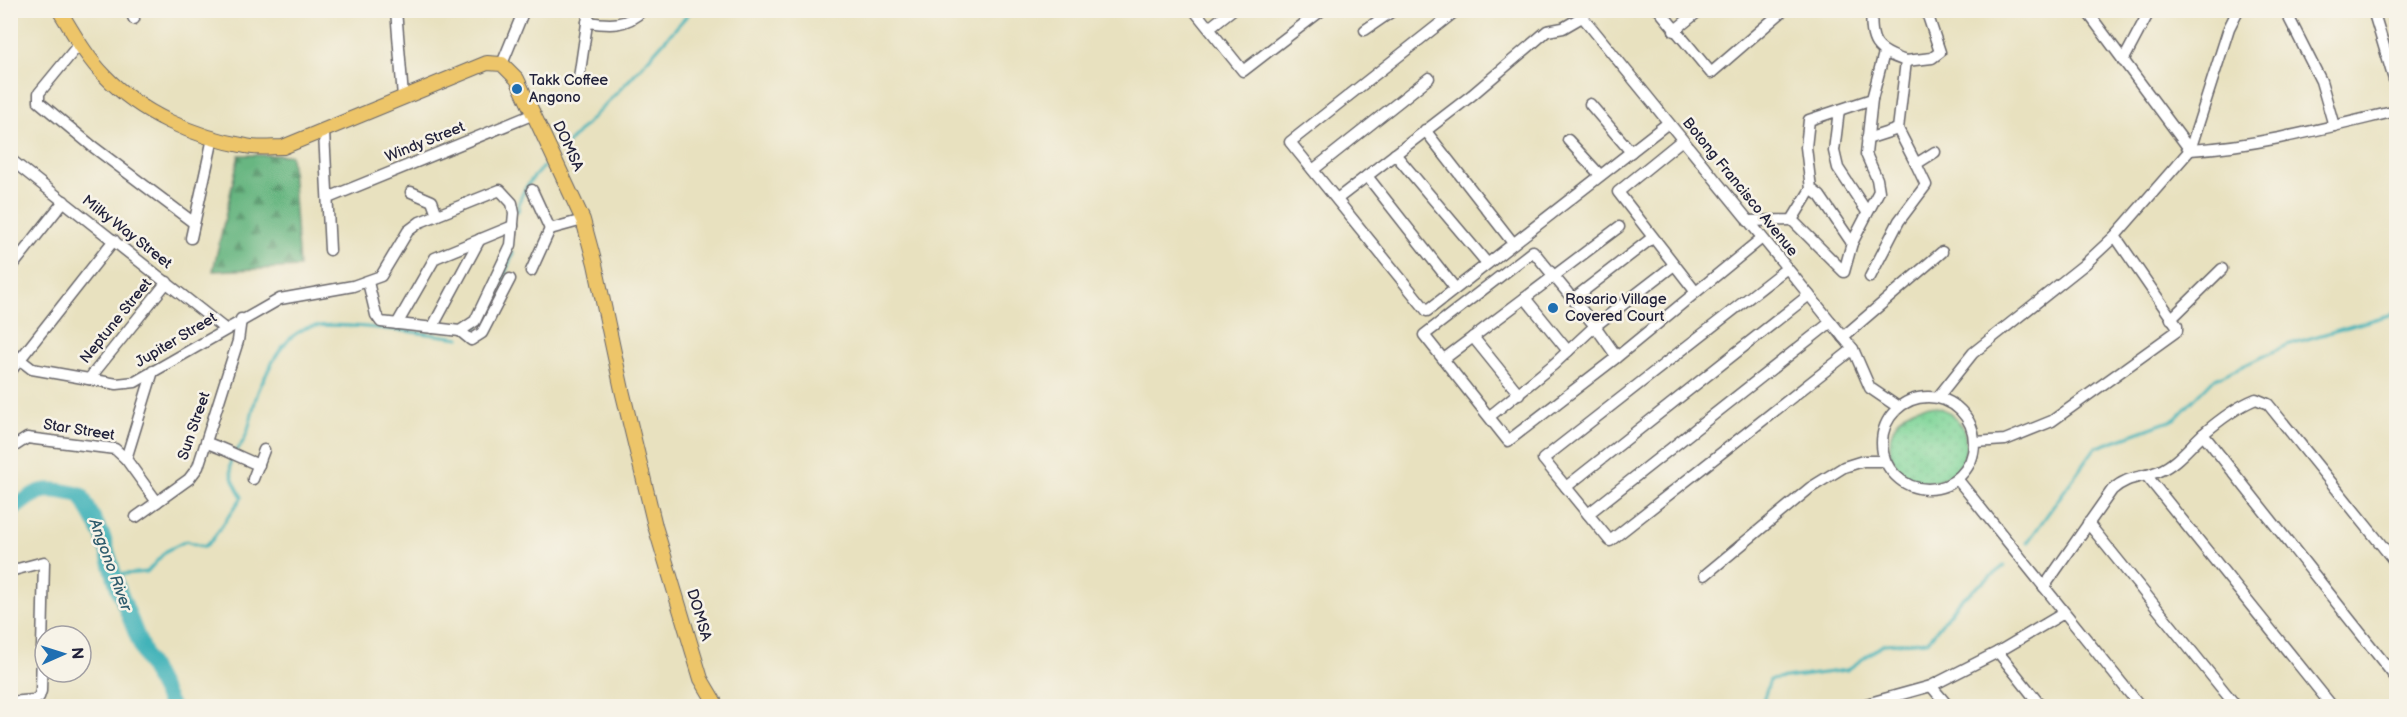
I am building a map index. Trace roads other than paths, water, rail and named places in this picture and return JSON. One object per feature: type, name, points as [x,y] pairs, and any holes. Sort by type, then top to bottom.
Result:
[{"type":"main road","points":[[59,10],[102,74],[127,98],[171,123],[213,138],[248,147],[283,147],[487,63],[502,64]]},
{"type":"main road","name":"DOMSA","points":[[502,64],[517,79],[583,220],[596,264],[622,390],[658,537],[702,679],[717,706]]},
{"type":"street","points":[[396,10],[403,97]]},
{"type":"street","points":[[502,64],[525,10]]},
{"type":"street","points":[[579,78],[589,10]]},
{"type":"street","points":[[587,22],[614,26],[634,18],[643,10]]},
{"type":"street","points":[[1194,10],[1243,71],[1322,10]]},
{"type":"street","points":[[1209,28],[1232,10]]},
{"type":"street","points":[[1365,30],[1394,10]]},
{"type":"street","points":[[1457,10],[1290,142],[1427,311],[1668,123]]},
{"type":"street","points":[[1659,10],[1711,73],[1784,10]]},
{"type":"street","points":[[1674,31],[1700,10]]},
{"type":"street","points":[[1872,10],[1870,31],[1884,53],[1906,61],[1932,58],[1940,52],[1926,10]]},
{"type":"street","points":[[2086,10],[2190,150]]},
{"type":"street","points":[[2123,61],[2151,10]]},
{"type":"street","points":[[1938,397],[1973,352],[2085,264],[2115,236],[2190,150],[2229,28],[2238,10]]},
{"type":"street","points":[[2285,10],[2321,81],[2334,126]]},
{"type":"street","points":[[2373,10],[2397,86]]},
{"type":"street","points":[[1337,199],[1472,95],[1547,32],[1563,28],[1580,14]]},
{"type":"street","name":"Botong Francisco Avenue","points":[[1580,14],[1853,349],[1870,388],[1898,407]]},
{"type":"street","points":[[80,43],[39,93],[39,102],[92,146],[194,223]]},
{"type":"street","points":[[1748,221],[1792,220],[1844,272],[1852,243],[1879,191],[1877,179],[1866,154],[1866,139],[1872,99],[1884,53]]},
{"type":"street","points":[[1870,277],[1899,221],[1926,185],[1898,129],[1906,61]]},
{"type":"street","points":[[1313,170],[1429,78]]},
{"type":"street","points":[[1792,220],[1811,189],[1806,147],[1809,120],[1872,99]]},
{"type":"street","points":[[1590,104],[1630,152]]},
{"type":"street","points":[[1839,110],[1834,151],[1838,168],[1867,212]]},
{"type":"street","points":[[2190,150],[2215,149],[2334,126],[2397,111]]},
{"type":"street","name":"Windy Street","points":[[328,198],[534,114]]},
{"type":"street","points":[[1866,139],[1898,129]]},
{"type":"street","points":[[1425,130],[1513,243]]},
{"type":"street","points":[[324,132],[330,250]]},
{"type":"street","points":[[190,238],[213,138]]},
{"type":"street","points":[[1568,140],[1600,175]]},
{"type":"street","points":[[1682,140],[1618,192],[1695,291]]},
{"type":"street","points":[[1916,164],[1935,152]]},
{"type":"street","points":[[1395,154],[1487,263]]},
{"type":"street","name":"Milky Way Street","points":[[12,163],[64,201],[225,328]]},
{"type":"street","points":[[1367,176],[1455,288]]},
{"type":"street","points":[[1811,189],[1820,196],[1852,243]]},
{"type":"street","points":[[460,331],[475,321],[511,245],[514,213],[512,203],[500,190],[420,222],[408,231],[381,276],[368,282],[376,315],[381,322],[460,331],[471,340],[482,333],[510,279]]},
{"type":"street","points":[[531,271],[550,229],[532,190]]},
{"type":"street","points":[[411,192],[432,201],[437,215]]},
{"type":"street","points":[[10,269],[64,201]]},
{"type":"street","points":[[550,229],[583,220]]},
{"type":"street","points":[[398,324],[435,258],[513,226]]},
{"type":"street","points":[[1444,359],[1619,227]]},
{"type":"street","points":[[1975,442],[2006,440],[2052,421],[2177,331],[2115,236]]},
{"type":"street","points":[[1573,299],[1652,238]]},
{"type":"street","points":[[1617,357],[1595,326],[1533,251],[1424,335],[1508,441],[1617,357],[1762,238]]},
{"type":"street","points":[[432,328],[480,239]]},
{"type":"street","points":[[10,372],[22,361],[114,240]]},
{"type":"street","points":[[1843,337],[1942,252]]},
{"type":"street","points":[[1490,416],[1519,394],[1595,326],[1674,265]]},
{"type":"street","points":[[1787,268],[1543,459],[1610,541],[1853,349]]},
{"type":"street","points":[[2171,319],[2222,269]]},
{"type":"street","name":"Neptune Street","points":[[89,379],[166,282]]},
{"type":"street","name":"Jupiter Street","points":[[10,352],[32,369],[124,385],[135,382],[225,328],[280,299],[368,282]]},
{"type":"street","points":[[1566,487],[1809,295]]},
{"type":"street","points":[[1525,298],[1568,351]]},
{"type":"street","name":"Sun Street","points":[[136,517],[189,478],[198,467],[238,340],[241,319]]},
{"type":"street","points":[[1588,514],[1831,322]]},
{"type":"street","points":[[1473,337],[1519,394]]},
{"type":"street","points":[[126,459],[153,371]]},
{"type":"street","points":[[1938,397],[1958,407],[1970,422],[1975,442],[1971,462],[1958,480],[1943,488],[1918,490],[1898,480],[1885,461],[1881,437],[1887,420],[1898,407],[1914,398],[1938,397]]},
{"type":"street","points":[[2044,587],[2112,490],[2124,480],[2146,475],[2173,464],[2203,434],[2241,405],[2256,399],[2268,404],[2397,563]]},
{"type":"street","points":[[2203,434],[2397,678]]},
{"type":"street","name":"Star Street","points":[[10,449],[27,438],[114,449],[126,459],[157,502]]},
{"type":"street","points":[[207,442],[259,465]]},
{"type":"street","points":[[253,479],[264,450]]},
{"type":"street","points":[[1706,575],[1810,488],[1835,472],[1863,461],[1885,461]]},
{"type":"street","points":[[2146,475],[2332,706]]},
{"type":"street","points":[[1958,480],[2140,706]]},
{"type":"street","points":[[2088,523],[2236,706]]},
{"type":"street","points":[[10,572],[44,562],[41,691],[39,697],[34,700],[10,702]]},
{"type":"street","points":[[1859,706],[1931,686],[1998,652],[2064,613]]},
{"type":"street","points":[[1998,652],[2042,706]]},
{"type":"street","points":[[1931,686],[1948,706]]},
{"type":"waterway","points":[[566,145],[631,78],[692,10]]},
{"type":"waterway","points":[[518,211],[523,192],[543,167]]},
{"type":"waterway","points":[[470,334],[490,307],[513,253]]},
{"type":"waterway","points":[[2027,543],[2095,448],[2175,419],[2213,380],[2287,345],[2396,313]]},
{"type":"waterway","points":[[236,451],[246,436],[257,395],[273,362],[283,346],[304,329],[316,326],[355,326],[460,338]]},
{"type":"waterway","points":[[114,575],[147,572],[166,551],[186,541],[204,547],[212,540],[242,497],[231,472],[232,455]]},
{"type":"waterway","name":"Angono River","points":[[10,512],[42,491],[50,490],[81,495],[103,537],[118,588],[145,656],[171,706]]},
{"type":"waterway","points":[[1761,706],[1770,680],[1847,670],[1884,644],[1928,641],[1959,601],[2004,566]]},
{"type":"place","name":"Takk Coffee Angono","points":[[517,89]]},
{"type":"place","name":"Rosario Village Covered Court","points":[[1553,308]]}]
